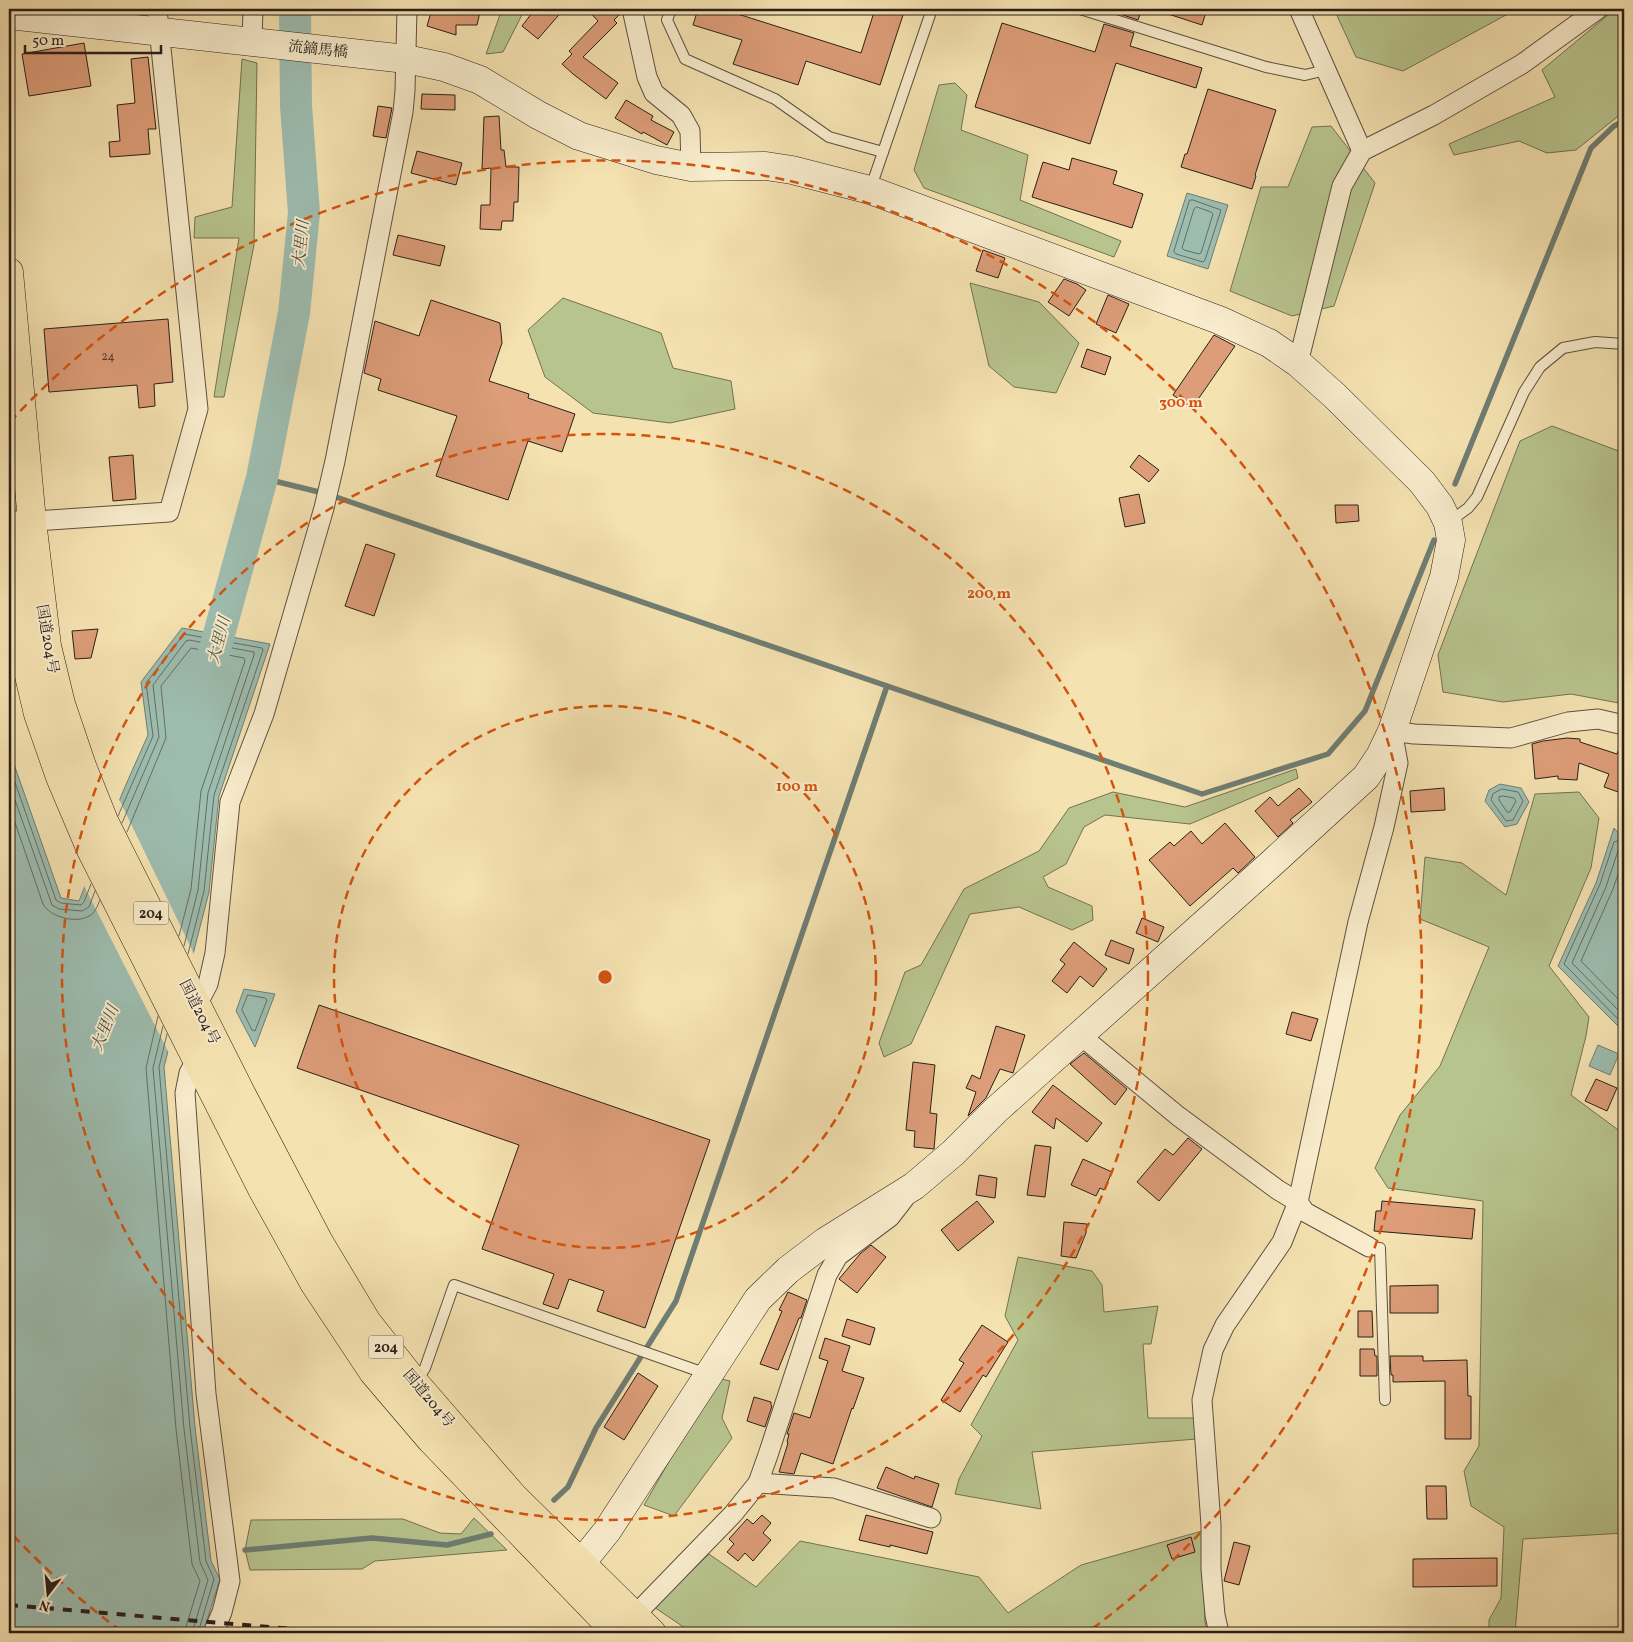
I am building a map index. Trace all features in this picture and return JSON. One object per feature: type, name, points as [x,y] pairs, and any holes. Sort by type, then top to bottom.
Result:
[{"type":"highway","name":"国道204号","points":[[9,272],[16,523],[14,585],[22,646],[38,714],[60,777],[91,850],[262,1188],[314,1283],[373,1372],[431,1440],[635,1627]]},
{"type":"highway","name":"国道204号","points":[[16,523],[61,704],[104,822],[241,1093],[319,1242],[367,1322],[574,1571]]},
{"type":"street","points":[[253,9],[259,43]]},
{"type":"street","points":[[197,1005],[208,984],[214,953],[230,802],[264,714],[324,508],[335,461],[403,112],[407,9]]},
{"type":"street","points":[[632,9],[647,77],[654,93],[681,115],[690,131],[691,167]]},
{"type":"street","points":[[1299,9],[1362,151]]},
{"type":"street","points":[[1298,363],[1342,186],[1362,151],[1434,115],[1522,64],[1598,9]]},
{"type":"street","name":"流鏑馬橋","points":[[9,15],[158,20],[259,43],[406,59],[444,67],[480,80],[538,115],[579,136],[656,160],[691,167],[766,166],[792,170],[870,190],[1219,320],[1269,343],[1298,363],[1335,396],[1422,482],[1440,506],[1448,523]]},
{"type":"street","points":[[16,523],[169,512],[198,409],[158,20]]},
{"type":"street","points":[[574,1571],[607,1531],[758,1299],[788,1270],[826,1241],[914,1186],[953,1153],[996,1110],[1366,777],[1380,756],[1392,731],[1444,577],[1450,540],[1448,523]]},
{"type":"street","points":[[1392,731],[1414,734],[1511,738],[1568,722],[1598,719],[1624,725]]},
{"type":"street","points":[[1219,1633],[1215,1616],[1211,1569],[1211,1525],[1202,1400],[1213,1350],[1225,1325],[1282,1242],[1298,1202],[1358,922],[1384,827],[1398,763],[1392,731]]},
{"type":"street","points":[[1080,1035],[1178,1116],[1278,1190],[1298,1202],[1305,1212],[1369,1247]]},
{"type":"street","points":[[197,1059],[189,1073],[185,1093],[206,1394],[230,1581],[222,1612],[213,1633]]},
{"type":"street","points":[[635,1627],[758,1483],[827,1275],[838,1256],[890,1217],[914,1186]]},
{"type":"street","points":[[758,1483],[834,1488],[931,1518]]},
{"type":"lane","points":[[671,9],[667,20],[685,59],[775,99],[828,137],[883,152]]},
{"type":"lane","points":[[870,190],[932,9]]},
{"type":"lane","points":[[1080,9],[1266,67],[1305,75],[1326,70]]},
{"type":"lane","points":[[1448,523],[1468,508],[1477,497],[1524,392],[1540,367],[1563,348],[1595,342],[1624,344]]},
{"type":"lane","points":[[1369,1247],[1380,1248],[1385,1400]]},
{"type":"lane","points":[[416,1383],[426,1368],[454,1285],[708,1375]]},
{"type":"green space","points":[[502,9],[525,9],[503,52],[486,54]]},
{"type":"green space","points":[[1334,9],[1517,9],[1403,71],[1356,57]]},
{"type":"green space","points":[[1615,9],[1624,9],[1624,114],[1617,117],[1576,150],[1547,153],[1519,141],[1454,155],[1449,144],[1555,97],[1542,70]]},
{"type":"green space","points":[[242,59],[257,63],[254,245],[224,397],[214,397],[239,238],[194,238],[195,217],[232,207]]},
{"type":"green space","points":[[955,83],[967,95],[961,130],[1028,155],[1020,200],[1121,241],[1114,257],[924,188],[914,170],[939,85]]},
{"type":"green space","points":[[1331,126],[1375,183],[1334,306],[1292,316],[1230,291],[1261,187],[1288,187],[1312,127]]},
{"type":"green space","points":[[970,283],[1039,302],[1079,343],[1056,393],[1014,387],[989,366]]},
{"type":"green space","points":[[563,298],[661,333],[673,368],[731,381],[735,409],[670,423],[593,413],[545,377],[528,330]]},
{"type":"green space","points":[[1552,426],[1624,453],[1624,704],[1571,694],[1503,702],[1443,692],[1438,655],[1520,441]]},
{"type":"green space","points":[[1296,769],[1298,778],[1190,824],[1105,815],[1084,827],[1066,864],[1043,877],[1048,887],[1092,906],[1093,920],[1072,930],[1019,907],[970,914],[911,1044],[884,1057],[879,1043],[905,972],[921,965],[964,889],[1039,851],[1069,808],[1113,792],[1185,807]]},
{"type":"green space","points":[[1579,792],[1599,818],[1591,868],[1549,966],[1589,1017],[1571,1095],[1621,1132],[1624,1151],[1624,1533],[1523,1539],[1515,1633],[1489,1633],[1489,1620],[1501,1598],[1504,1527],[1471,1506],[1464,1471],[1479,1446],[1483,1201],[1388,1188],[1375,1168],[1400,1115],[1440,1066],[1489,947],[1420,919],[1425,857],[1462,863],[1506,895],[1535,794]]},
{"type":"green space","points":[[1018,1257],[1092,1271],[1102,1285],[1104,1312],[1158,1306],[1151,1344],[1143,1344],[1148,1418],[1194,1418],[1197,1439],[1032,1452],[1041,1509],[955,1494],[959,1479],[982,1436],[971,1425],[1018,1340],[1005,1316]]},
{"type":"green space","points":[[717,1378],[730,1381],[722,1418],[732,1438],[674,1516],[644,1505]]},
{"type":"green space","points":[[474,1518],[507,1550],[375,1561],[362,1569],[250,1570],[245,1550],[251,1520],[403,1519],[440,1533],[461,1534]]},
{"type":"green space","points":[[1202,1531],[1205,1622],[1208,1633],[733,1633],[685,1628],[654,1607],[709,1554],[756,1587],[800,1541],[979,1577],[1008,1613],[1081,1565]]},
{"type":"water","points":[[1187,193],[1228,205],[1208,269],[1167,256]]},
{"type":"water","points":[[182,628],[270,644],[219,796],[209,892],[164,1067],[195,1427],[211,1561],[220,1579],[203,1633],[9,1633],[9,750],[61,898],[79,901],[148,735],[141,682]]},
{"type":"water","points":[[1500,784],[1521,788],[1529,802],[1517,824],[1505,827],[1485,801],[1489,790]]},
{"type":"water","points":[[1614,828],[1624,840],[1624,1032],[1558,966],[1596,883]]},
{"type":"water","points":[[244,989],[275,994],[255,1047],[236,1011]]},
{"type":"water","points":[[1598,1045],[1619,1054],[1610,1075],[1589,1066]]},
{"type":"pier","points":[[118,797],[195,956],[170,1055],[83,884]]},
{"type":"building","points":[[432,9],[467,9],[480,12],[477,25],[456,25],[456,35],[427,26]]},
{"type":"building","points":[[535,9],[564,9],[538,39],[522,26]]},
{"type":"building","points":[[587,9],[621,9],[621,13],[614,20],[617,23],[583,57],[618,83],[606,99],[562,64],[572,54],[569,51],[598,21]]},
{"type":"building","points":[[698,9],[722,9],[861,53],[875,9],[905,9],[880,85],[806,61],[798,85],[733,64],[742,40],[693,25]]},
{"type":"building","points":[[1108,9],[1142,9],[1138,20]]},
{"type":"building","points":[[1162,9],[1207,9],[1202,25],[1162,12]]},
{"type":"building","points":[[1002,23],[1095,52],[1104,24],[1134,33],[1130,46],[1202,68],[1196,88],[1116,63],[1090,144],[975,107]]},
{"type":"building","points":[[84,43],[91,86],[29,96],[22,54]]},
{"type":"building","points":[[148,57],[156,129],[148,129],[150,154],[110,157],[109,142],[120,141],[117,105],[135,103],[131,59]]},
{"type":"building","points":[[1208,89],[1276,110],[1252,189],[1181,167]]},
{"type":"building","points":[[422,94],[455,95],[455,110],[421,109]]},
{"type":"building","points":[[626,100],[653,116],[651,120],[674,132],[667,145],[643,132],[642,134],[615,118]]},
{"type":"building","points":[[378,106],[392,108],[386,138],[373,136]]},
{"type":"building","points":[[499,116],[501,150],[504,150],[506,167],[519,167],[518,202],[514,202],[513,221],[502,221],[501,230],[480,229],[481,205],[490,205],[491,168],[482,169],[484,117]]},
{"type":"building","points":[[417,151],[462,163],[456,185],[411,173]]},
{"type":"building","points":[[1072,158],[1117,171],[1113,184],[1143,194],[1132,228],[1032,197],[1043,162],[1069,170]]},
{"type":"building","points":[[398,235],[445,246],[440,266],[393,255]]},
{"type":"building","points":[[983,250],[1005,258],[998,278],[976,271]]},
{"type":"building","points":[[1064,279],[1086,290],[1069,316],[1048,302]]},
{"type":"building","points":[[1108,295],[1129,304],[1116,333],[1096,324]]},
{"type":"building","points":[[431,300],[500,323],[502,343],[489,381],[529,394],[528,398],[575,414],[562,452],[528,441],[508,500],[436,476],[457,416],[378,390],[381,379],[364,373],[375,321],[419,336]]},
{"type":"building","points":[[168,319],[173,382],[154,384],[155,406],[139,408],[137,385],[49,392],[44,329]]},
{"type":"building","points":[[1214,335],[1235,346],[1192,408],[1173,395]]},
{"type":"building","points":[[1087,349],[1111,357],[1105,375],[1081,367]]},
{"type":"building","points":[[133,455],[136,499],[113,501],[109,457]]},
{"type":"building","points":[[1139,455],[1159,470],[1149,482],[1130,467]]},
{"type":"building","points":[[1139,494],[1145,523],[1125,527],[1119,498]]},
{"type":"building","points":[[1335,505],[1358,505],[1359,521],[1336,523]]},
{"type":"building","points":[[366,544],[395,554],[374,616],[345,606]]},
{"type":"building","points":[[98,629],[91,658],[75,659],[72,631]]},
{"type":"building","points":[[1567,738],[1580,739],[1580,742],[1617,754],[1624,738],[1624,794],[1604,787],[1609,774],[1579,763],[1577,780],[1558,779],[1558,776],[1535,779],[1532,744]]},
{"type":"building","points":[[1299,788],[1312,802],[1290,820],[1293,823],[1278,837],[1255,811],[1270,797],[1278,806]]},
{"type":"building","points":[[1444,788],[1445,810],[1411,812],[1410,791]]},
{"type":"building","points":[[1225,823],[1255,857],[1238,873],[1233,868],[1190,906],[1149,860],[1170,842],[1174,846],[1191,831],[1202,844]]},
{"type":"building","points":[[1142,918],[1164,927],[1158,942],[1136,933]]},
{"type":"building","points":[[1111,940],[1134,949],[1129,964],[1105,955]]},
{"type":"building","points":[[1074,942],[1107,969],[1093,987],[1080,976],[1067,993],[1052,981],[1065,964],[1060,960]]},
{"type":"building","points":[[319,1005],[710,1140],[645,1328],[597,1311],[604,1291],[569,1279],[558,1309],[543,1304],[554,1274],[482,1249],[519,1145],[297,1068]]},
{"type":"building","points":[[1292,1012],[1318,1019],[1311,1041],[1286,1034]]},
{"type":"building","points":[[996,1026],[1025,1035],[1013,1073],[1000,1069],[986,1098],[968,1116],[976,1092],[966,1088],[972,1075],[980,1079]]},
{"type":"building","points":[[1084,1053],[1127,1089],[1115,1105],[1070,1064]]},
{"type":"building","points":[[913,1062],[935,1065],[930,1113],[937,1114],[934,1149],[914,1147],[915,1131],[906,1130]]},
{"type":"building","points":[[1596,1079],[1617,1088],[1607,1111],[1585,1101]]},
{"type":"building","points":[[1053,1085],[1102,1123],[1087,1142],[1056,1118],[1054,1129],[1032,1112]]},
{"type":"building","points":[[1188,1138],[1202,1149],[1159,1201],[1137,1182],[1165,1149],[1173,1155]]},
{"type":"building","points":[[1035,1145],[1051,1147],[1045,1197],[1027,1195]]},
{"type":"building","points":[[1083,1159],[1112,1172],[1104,1190],[1100,1188],[1096,1196],[1071,1185]]},
{"type":"building","points":[[979,1175],[997,1178],[995,1198],[976,1195]]},
{"type":"building","points":[[977,1201],[994,1222],[958,1251],[941,1230]]},
{"type":"building","points":[[1382,1201],[1475,1209],[1472,1239],[1374,1231],[1376,1211],[1381,1211]]},
{"type":"building","points":[[1064,1222],[1087,1224],[1086,1233],[1076,1258],[1061,1256]]},
{"type":"building","points":[[871,1245],[886,1257],[857,1293],[839,1279],[860,1254]]},
{"type":"building","points":[[1438,1285],[1438,1313],[1390,1313],[1390,1286]]},
{"type":"building","points":[[788,1292],[807,1300],[778,1370],[760,1364],[782,1311],[779,1310]]},
{"type":"building","points":[[1358,1311],[1372,1311],[1373,1337],[1358,1337]]},
{"type":"building","points":[[847,1319],[875,1328],[870,1345],[842,1336]]},
{"type":"building","points":[[982,1325],[1008,1342],[986,1377],[983,1375],[960,1412],[941,1400],[964,1363],[959,1360]]},
{"type":"building","points":[[825,1338],[850,1346],[842,1371],[864,1378],[833,1464],[801,1453],[794,1474],[779,1472],[788,1443],[789,1434],[787,1434],[794,1413],[810,1418],[828,1361],[819,1358]]},
{"type":"building","points":[[1360,1349],[1374,1349],[1375,1356],[1377,1356],[1377,1376],[1360,1376]]},
{"type":"building","points":[[1390,1356],[1423,1356],[1423,1361],[1467,1360],[1468,1396],[1471,1396],[1471,1439],[1445,1439],[1445,1381],[1393,1382]]},
{"type":"building","points":[[638,1373],[658,1386],[624,1440],[604,1427]]},
{"type":"building","points":[[754,1397],[771,1402],[772,1406],[765,1427],[747,1421]]},
{"type":"building","points":[[886,1467],[914,1479],[915,1476],[939,1484],[932,1507],[877,1488]]},
{"type":"building","points":[[1426,1486],[1446,1486],[1447,1519],[1427,1519]]},
{"type":"building","points":[[762,1515],[771,1523],[763,1533],[771,1540],[753,1561],[745,1553],[738,1561],[727,1552],[734,1544],[729,1539],[747,1519],[753,1524]]},
{"type":"building","points":[[866,1515],[933,1532],[927,1554],[859,1540]]},
{"type":"building","points":[[1191,1537],[1195,1552],[1172,1559],[1167,1545]]},
{"type":"building","points":[[1234,1542],[1250,1546],[1239,1585],[1224,1581]]},
{"type":"building","points":[[1497,1558],[1497,1586],[1413,1587],[1413,1559]]},
{"type":"waterway","name":"大里川","points":[[207,678],[262,478],[294,313],[304,213],[296,106],[295,9]]},
{"type":"waterway","points":[[1455,484],[1591,148],[1614,126],[1624,121]]},
{"type":"waterway","points":[[262,478],[319,492]]},
{"type":"waterway","points":[[333,496],[1202,794],[1328,754],[1365,711],[1434,540]]},
{"type":"waterway","points":[[554,1500],[568,1487],[596,1428],[676,1301],[887,686]]},
{"type":"waterway","points":[[245,1550],[372,1538],[447,1545],[491,1534]]},
{"type":"railway","points":[[9,1605],[340,1633]]}]
